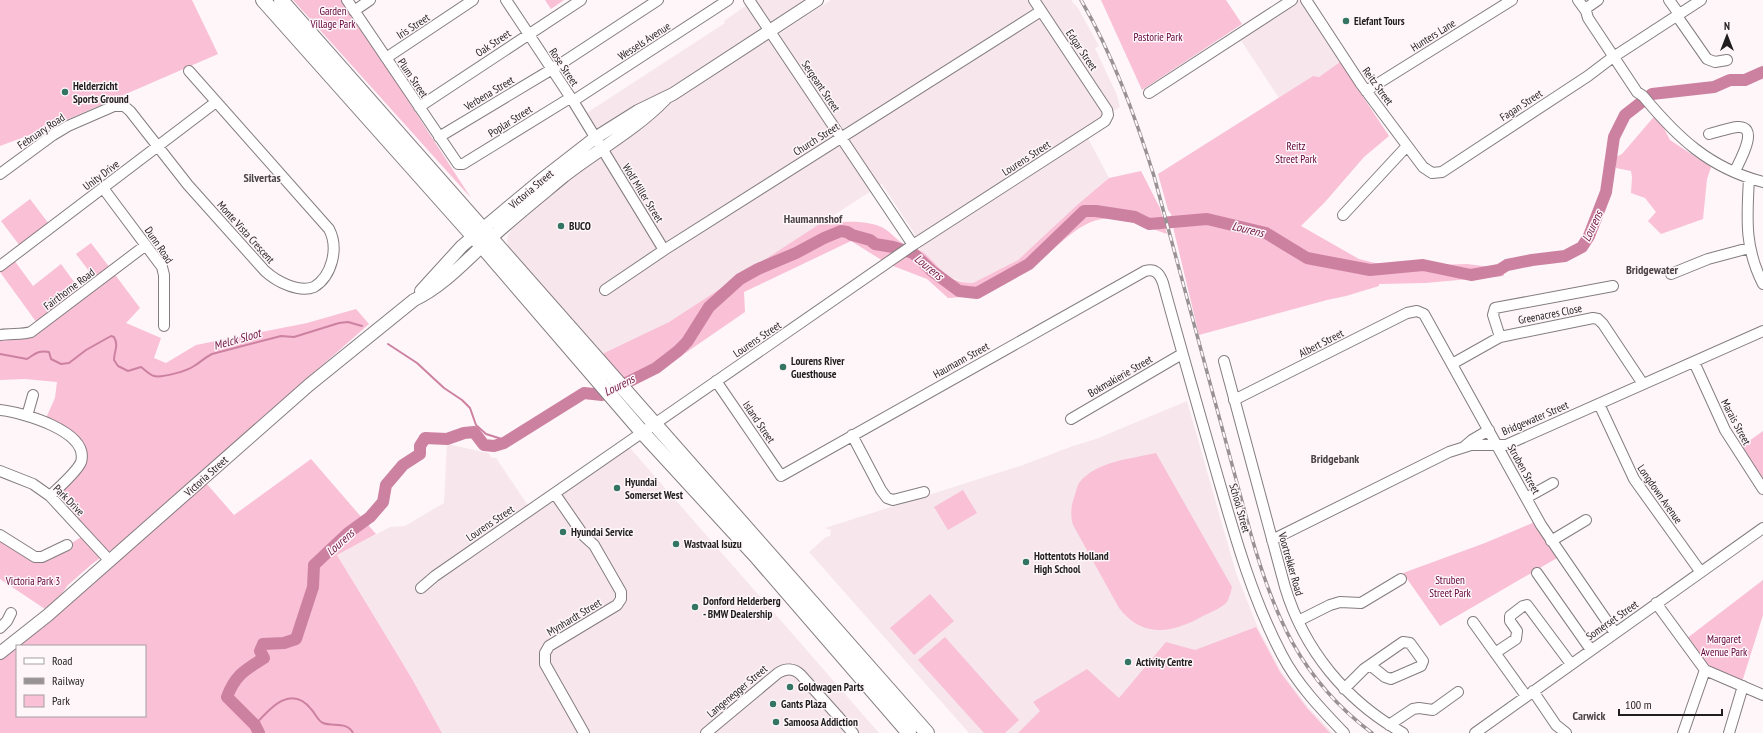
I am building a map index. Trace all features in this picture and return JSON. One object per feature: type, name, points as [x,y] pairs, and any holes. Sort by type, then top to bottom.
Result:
[{"type":"highway","points":[[263,0],[624,388],[927,733]]},
{"type":"highway","points":[[281,0],[482,237],[610,395],[755,555],[909,733]]},
{"type":"main road","name":"Victoria Street","points":[[0,654],[48,615],[309,385],[414,300],[421,297],[444,279],[482,237],[541,180],[595,138],[638,111],[665,99],[817,0]]},
{"type":"main road","name":"Victoria Street","points":[[482,237],[601,148],[642,120],[665,99]]},
{"type":"street","name":"Plum Street","points":[[347,0],[455,161],[458,164],[463,164]]},
{"type":"street","points":[[354,11],[370,0]]},
{"type":"street","name":"Iris Street","points":[[386,58],[473,0]]},
{"type":"street","name":"Rose Street","points":[[506,0],[572,100],[601,148]]},
{"type":"street","name":"Oak Street","points":[[418,107],[581,0]]},
{"type":"street","name":"Verbena Street","points":[[439,137],[551,69],[658,0]]},
{"type":"street","name":"Wessels Avenue","points":[[572,100],[728,0]]},
{"type":"street","name":"Sergeant Street","points":[[749,0],[842,137],[911,247]]},
{"type":"street","name":"Edgar Street","points":[[1034,0],[1107,110],[1108,115]]},
{"type":"street","points":[[1149,93],[1292,0]]},
{"type":"street","name":"Reitz Street","points":[[1306,0],[1366,91],[1407,146],[1426,170],[1432,173],[1442,172]]},
{"type":"street","name":"Hunters Lane","points":[[1366,91],[1512,0]]},
{"type":"street","points":[[1578,0],[1585,10],[1593,16],[1616,56],[1640,92],[1661,118],[1690,146],[1707,157],[1735,172],[1750,178],[1762,179]]},
{"type":"street","points":[[1585,10],[1598,0]]},
{"type":"street","points":[[1669,0],[1707,59],[1715,62],[1728,60]]},
{"type":"street","name":"Fagan Street","points":[[1442,172],[1701,0]]},
{"type":"street","name":"Church Street","points":[[605,290],[664,250],[1041,11]]},
{"type":"street","name":"Monte Vista Crescent","points":[[121,105],[130,111],[157,147],[270,276],[299,289],[317,286],[327,274],[331,265],[333,239],[329,229],[189,71]]},
{"type":"street","name":"Poplar Street","points":[[463,164],[572,100]]},
{"type":"street","name":"Unity Drive","points":[[0,266],[216,102]]},
{"type":"street","name":"February Road","points":[[0,174],[53,135],[68,126],[114,106],[121,105]]},
{"type":"street","name":"Lourens Street","points":[[421,588],[435,576],[911,247],[1105,121],[1108,115]]},
{"type":"street","points":[[1710,134],[1739,127],[1748,132],[1749,139],[1735,172]]},
{"type":"street","points":[[1343,215],[1407,146]]},
{"type":"street","name":"Wolf Miller Street","points":[[601,148],[664,250]]},
{"type":"street","points":[[1750,178],[1747,226],[1749,248],[1763,284]]},
{"type":"street","name":"Dunn Road","points":[[103,188],[161,265],[164,272],[164,326]]},
{"type":"street","name":"Fairthorne Road","points":[[0,335],[10,333],[24,334],[31,332],[146,245]]},
{"type":"street","points":[[1671,274],[1708,259],[1749,248]]},
{"type":"street","name":"Haumann Street","points":[[781,476],[1145,271],[1155,271]]},
{"type":"street","name":"School Street","points":[[1155,271],[1161,275],[1182,354],[1246,572],[1265,619],[1282,656],[1293,674],[1344,733]]},
{"type":"street","points":[[1452,364],[1500,337],[1493,315],[1495,308],[1613,286]]},
{"type":"street","name":"Albert Street","points":[[1234,400],[1407,313],[1412,311],[1420,311]]},
{"type":"street","name":"Struben Street","points":[[1420,311],[1424,314],[1551,541],[1615,633]]},
{"type":"street","name":"Greenacres Close","points":[[1500,337],[1587,319],[1598,320],[1603,324],[1643,384]]},
{"type":"street","name":"Bridgewater Street","points":[[1272,540],[1449,452],[1465,446],[1479,444],[1497,445],[1512,442],[1763,331]]},
{"type":"street","name":"Bokmakierie Street","points":[[1071,419],[1182,354]]},
{"type":"street","name":"Voortrekker Road","points":[[1224,361],[1291,608],[1308,642],[1344,690],[1360,704],[1403,733]]},
{"type":"street","name":"Marais Street","points":[[1694,362],[1725,430],[1763,489]]},
{"type":"street","name":"Island Street","points":[[716,381],[781,476]]},
{"type":"street","points":[[27,416],[33,395]]},
{"type":"street","name":"Longdown Avenue","points":[[1598,404],[1634,479],[1700,571]]},
{"type":"street","points":[[0,410],[27,416],[68,434],[82,452],[78,468],[50,496]]},
{"type":"street","points":[[1465,446],[1489,430]]},
{"type":"street","points":[[852,435],[881,490],[887,498],[893,500],[924,492]]},
{"type":"street","name":"Park Drive","points":[[0,471],[24,479],[50,496],[110,561]]},
{"type":"street","points":[[1526,498],[1553,483]]},
{"type":"street","name":"Mynhardt Street","points":[[555,494],[584,536],[594,545],[621,589],[621,599],[617,605],[549,646],[544,657],[545,664],[584,733]]},
{"type":"street","points":[[1551,541],[1586,520]]},
{"type":"street","name":"Somerset Street","points":[[1475,733],[1700,571],[1763,528]]},
{"type":"street","points":[[0,535],[35,557],[42,557],[67,545]]},
{"type":"street","points":[[1538,573],[1590,650]]},
{"type":"street","points":[[1298,621],[1330,605],[1340,602],[1365,602],[1401,579]]},
{"type":"street","points":[[1656,604],[1705,670],[1763,695]]},
{"type":"street","points":[[1495,653],[1516,639],[1517,631],[1510,621],[1510,616],[1523,606],[1527,605],[1572,664]]},
{"type":"street","points":[[0,628],[7,621],[11,613]]},
{"type":"street","points":[[1473,622],[1495,653],[1529,694],[1556,725],[1566,733]]},
{"type":"street","points":[[1344,690],[1370,665],[1406,642],[1410,643],[1423,661],[1421,666],[1391,679],[1385,677],[1370,665]]},
{"type":"street","name":"Langenegger Street","points":[[706,733],[778,673],[787,669],[795,670],[801,675],[853,733]]},
{"type":"street","points":[[1683,733],[1705,670]]},
{"type":"street","points":[[1729,733],[1743,686]]},
{"type":"street","points":[[1389,725],[1413,709],[1433,710],[1458,692]]},
{"type":"shaded area","points":[[750,0],[812,0],[770,30],[774,37],[831,0],[1071,0],[1078,8],[1099,46],[1095,48],[1117,95],[1120,107],[1083,129],[1109,178],[1077,205],[1018,260],[973,283],[946,276],[920,250],[914,233],[882,184],[669,322],[602,354],[509,249],[507,241],[508,235],[512,229],[590,162],[604,152],[582,116],[725,23],[724,21],[751,2]]},
{"type":"shaded area","points":[[1292,0],[1306,0],[1345,59],[1319,77],[1313,76],[1279,98],[1238,36]]},
{"type":"shaded area","name":"Hottentots Holland High School","points":[[1187,401],[1236,573],[1258,628],[1281,671],[1308,707],[1333,733],[969,733],[809,552],[826,537],[830,536],[831,530],[825,528],[1023,465],[1096,439]]},
{"type":"shaded area","points":[[624,441],[879,733],[442,733],[411,677],[337,555],[390,527],[405,526],[444,503],[447,444],[488,453],[492,458],[496,458],[529,507]]},
{"type":"green space","name":"Helderzicht Sports Ground","points":[[0,0],[192,0],[218,54],[43,130],[0,146]]},
{"type":"green space","name":"Garden Village Park","points":[[293,0],[343,0],[471,198]]},
{"type":"green space","points":[[545,0],[564,0],[551,9]]},
{"type":"green space","name":"Pastorie Park","points":[[1101,0],[1226,0],[1242,24],[1142,90]]},
{"type":"green space","name":"Reitz Street Park","points":[[1340,62],[1389,136],[1364,157],[1325,202],[1301,226],[1359,259],[1375,263],[1422,263],[1437,265],[1467,264],[1490,267],[1503,264],[1504,276],[1425,283],[1379,284],[1379,286],[1346,296],[1199,335],[1171,214],[1168,210],[1158,174],[1313,76],[1319,77]]},
{"type":"green space","points":[[1657,115],[1670,140],[1711,167],[1707,179],[1703,219],[1661,234],[1648,221],[1656,212],[1645,198],[1631,193],[1631,171],[1616,168],[1616,157],[1622,154]]},
{"type":"green space","points":[[1141,171],[1160,208],[1167,234],[1118,219],[1102,219],[1093,221],[1069,236],[1035,265],[987,292],[977,295],[948,298],[927,279],[888,264],[851,241],[744,292],[745,312],[652,376],[650,374],[631,386],[602,354],[669,322],[821,223],[863,222],[879,226],[902,243],[924,253],[945,274],[956,280],[973,283],[1018,260],[1077,205],[1109,178]]},
{"type":"green space","points":[[30,199],[49,224],[20,246],[1,221]]},
{"type":"green space","points":[[91,243],[110,268],[95,279],[76,254]]},
{"type":"green space","points":[[14,260],[33,286],[61,264],[80,290],[37,323],[0,272]]},
{"type":"green space","name":"Victoria Park 3","points":[[113,272],[140,308],[126,323],[161,338],[154,358],[166,363],[196,345],[307,323],[356,309],[369,324],[118,545],[92,564],[68,585],[61,595],[45,609],[0,579],[0,536],[32,557],[67,546],[86,534],[50,496],[82,454],[46,418],[55,398],[57,382],[25,379],[0,380],[0,335],[21,334]]},
{"type":"green space","points":[[1763,431],[1763,479],[1742,446]]},
{"type":"green space","points":[[1156,453],[1232,587],[1227,602],[1219,608],[1192,622],[1170,629],[1159,630],[1148,629],[1138,625],[1128,618],[1119,608],[1073,525],[1071,513],[1079,483],[1086,476],[1104,465]]},
{"type":"green space","points":[[311,459],[376,534],[337,555],[411,677],[442,733],[0,733],[0,658],[206,483],[234,515]]},
{"type":"green space","points":[[963,490],[977,513],[948,530],[934,507]]},
{"type":"green space","name":"Struben Street Park","points":[[1535,522],[1557,558],[1440,626],[1403,573],[1485,543]]},
{"type":"green space","name":"Margaret Avenue Park","points":[[1763,580],[1763,615],[1742,682],[1707,666],[1686,639]]},
{"type":"green space","points":[[930,594],[954,621],[914,655],[890,628]]},
{"type":"green space","points":[[1256,627],[1280,672],[1307,708],[1330,733],[1018,733],[1040,711],[1033,702],[1087,669],[1119,698],[1166,642],[1195,650]]},
{"type":"green space","points":[[945,637],[1019,720],[1005,733],[984,733],[918,660]]},
{"type":"waterway","name":"Lourens","points":[[259,733],[255,725],[227,697],[233,683],[241,674],[264,658],[260,651],[263,644],[284,643],[296,639],[313,587],[314,565],[348,533],[370,517],[383,502],[386,485],[403,465],[420,454],[420,446],[425,438],[447,439],[464,433],[474,432],[484,445],[494,446],[504,443],[584,393],[602,395],[656,368],[687,342],[709,307],[740,279],[824,238],[841,231],[847,232],[870,240],[875,244],[893,247],[913,253],[932,271],[959,291],[977,293],[1029,264],[1084,211],[1096,211],[1135,217],[1149,224],[1207,219],[1266,233],[1307,258],[1370,270],[1423,265],[1471,275],[1499,270],[1507,265],[1565,256],[1582,247],[1589,236],[1606,192],[1614,137],[1625,115],[1652,94],[1714,87],[1730,80],[1745,80],[1763,72]]},
{"type":"waterway","name":"Melck Sloot","points":[[0,354],[27,359],[39,352],[49,352],[51,359],[61,364],[69,363],[86,350],[111,336],[114,337],[115,340],[116,346],[114,360],[118,366],[128,371],[141,367],[149,374],[163,376],[191,368],[212,354],[281,336],[294,337],[339,323],[348,322],[362,326]]},
{"type":"waterway","name":"Melck Sloot","points":[[388,344],[417,363],[444,388],[462,400],[470,408],[476,425],[486,434],[508,441]]},
{"type":"waterway","points":[[255,725],[267,712],[281,701],[296,699],[303,702],[311,709],[321,722],[347,727],[353,733]]},
{"type":"railway","points":[[1081,0],[1093,21],[1113,64],[1139,131],[1154,176],[1250,531],[1269,590],[1293,643],[1308,667],[1326,690],[1347,712],[1372,733]]},
{"type":"place","name":"Elefant Tours","points":[[1346,21]]},
{"type":"place","name":"Helderzicht Sports Ground","points":[[65,92]]},
{"type":"place","name":"BUCO","points":[[561,226]]},
{"type":"place","name":"Lourens River Guesthouse","points":[[783,367]]},
{"type":"place","name":"Hyundai Somerset West","points":[[617,488]]},
{"type":"place","name":"Hyundai Service","points":[[563,532]]},
{"type":"place","name":"Wastvaal Isuzu","points":[[676,544]]},
{"type":"place","name":"Hottentots Holland High School","points":[[1026,562]]},
{"type":"place","name":"Donford Helderberg - BMW Dealership","points":[[695,607]]},
{"type":"place","name":"Activity Centre","points":[[1128,662]]},
{"type":"place","name":"Goldwagen Parts","points":[[790,687]]},
{"type":"place","name":"Gants Plaza","points":[[773,704]]},
{"type":"place","name":"Samoosa Addiction","points":[[776,722]]},
{"type":"district","name":"Silvertas","points":[[262,177]]},
{"type":"district","name":"Haumannshof","points":[[813,218]]},
{"type":"district","name":"Bridgewater","points":[[1652,269]]},
{"type":"district","name":"Bridgebank","points":[[1335,458]]},
{"type":"district","name":"Carwick","points":[[1589,715]]}]
